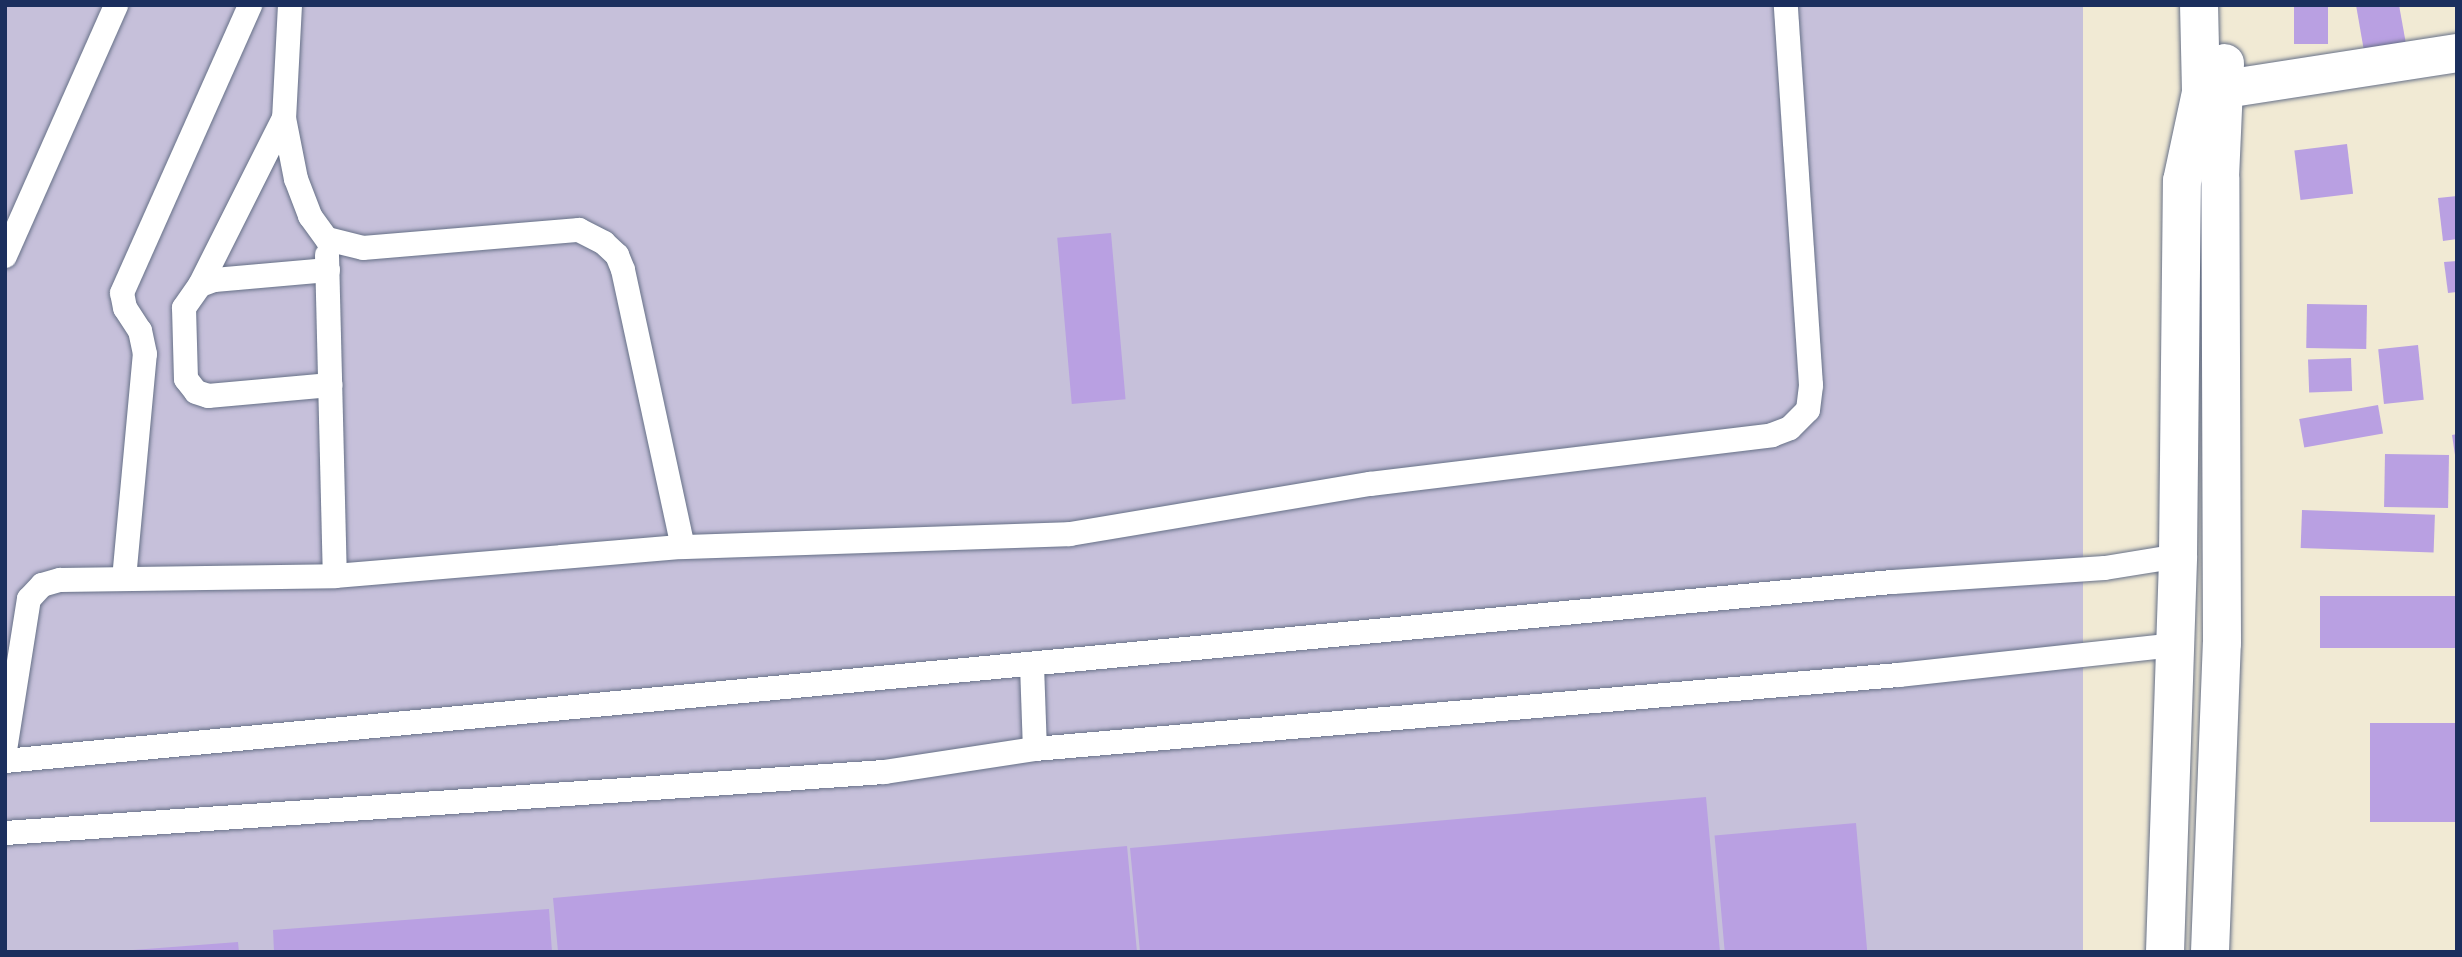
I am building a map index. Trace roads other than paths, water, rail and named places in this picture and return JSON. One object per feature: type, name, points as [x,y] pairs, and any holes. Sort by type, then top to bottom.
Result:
[{"type":"main road","points":[[2165,952],[2178,556],[2182,181],[2201,92],[2199,5]]},
{"type":"main road","points":[[2210,952],[2222,643],[2220,178],[2225,89],[2225,5]]},
{"type":"main road","points":[[2225,89],[2457,53]]},
{"type":"lane","points":[[5,257],[117,5]]},
{"type":"lane","points":[[124,579],[145,354],[140,331],[125,308],[122,293],[250,5]]},
{"type":"lane","points":[[290,5],[284,118],[296,178],[310,216],[327,239],[335,576]]},
{"type":"lane","points":[[7,740],[29,599],[42,585],[60,580],[335,576],[683,547],[1070,534],[1370,484],[1772,435],[1790,428],[1808,410],[1811,385],[1786,5]]},
{"type":"lane","points":[[284,118],[200,285],[184,309],[186,379],[195,392],[208,396],[331,385]]},
{"type":"lane","points":[[327,239],[363,248],[579,230],[604,243],[617,256],[623,270],[683,547]]},
{"type":"lane","points":[[200,285],[214,280],[328,270]]},
{"type":"lane","points":[[5,761],[1964,577],[2105,568],[2178,556]]},
{"type":"lane","points":[[5,833],[884,772],[1035,750],[1973,666],[2173,645]]},
{"type":"lane","points":[[1032,665],[1035,750]]}]
